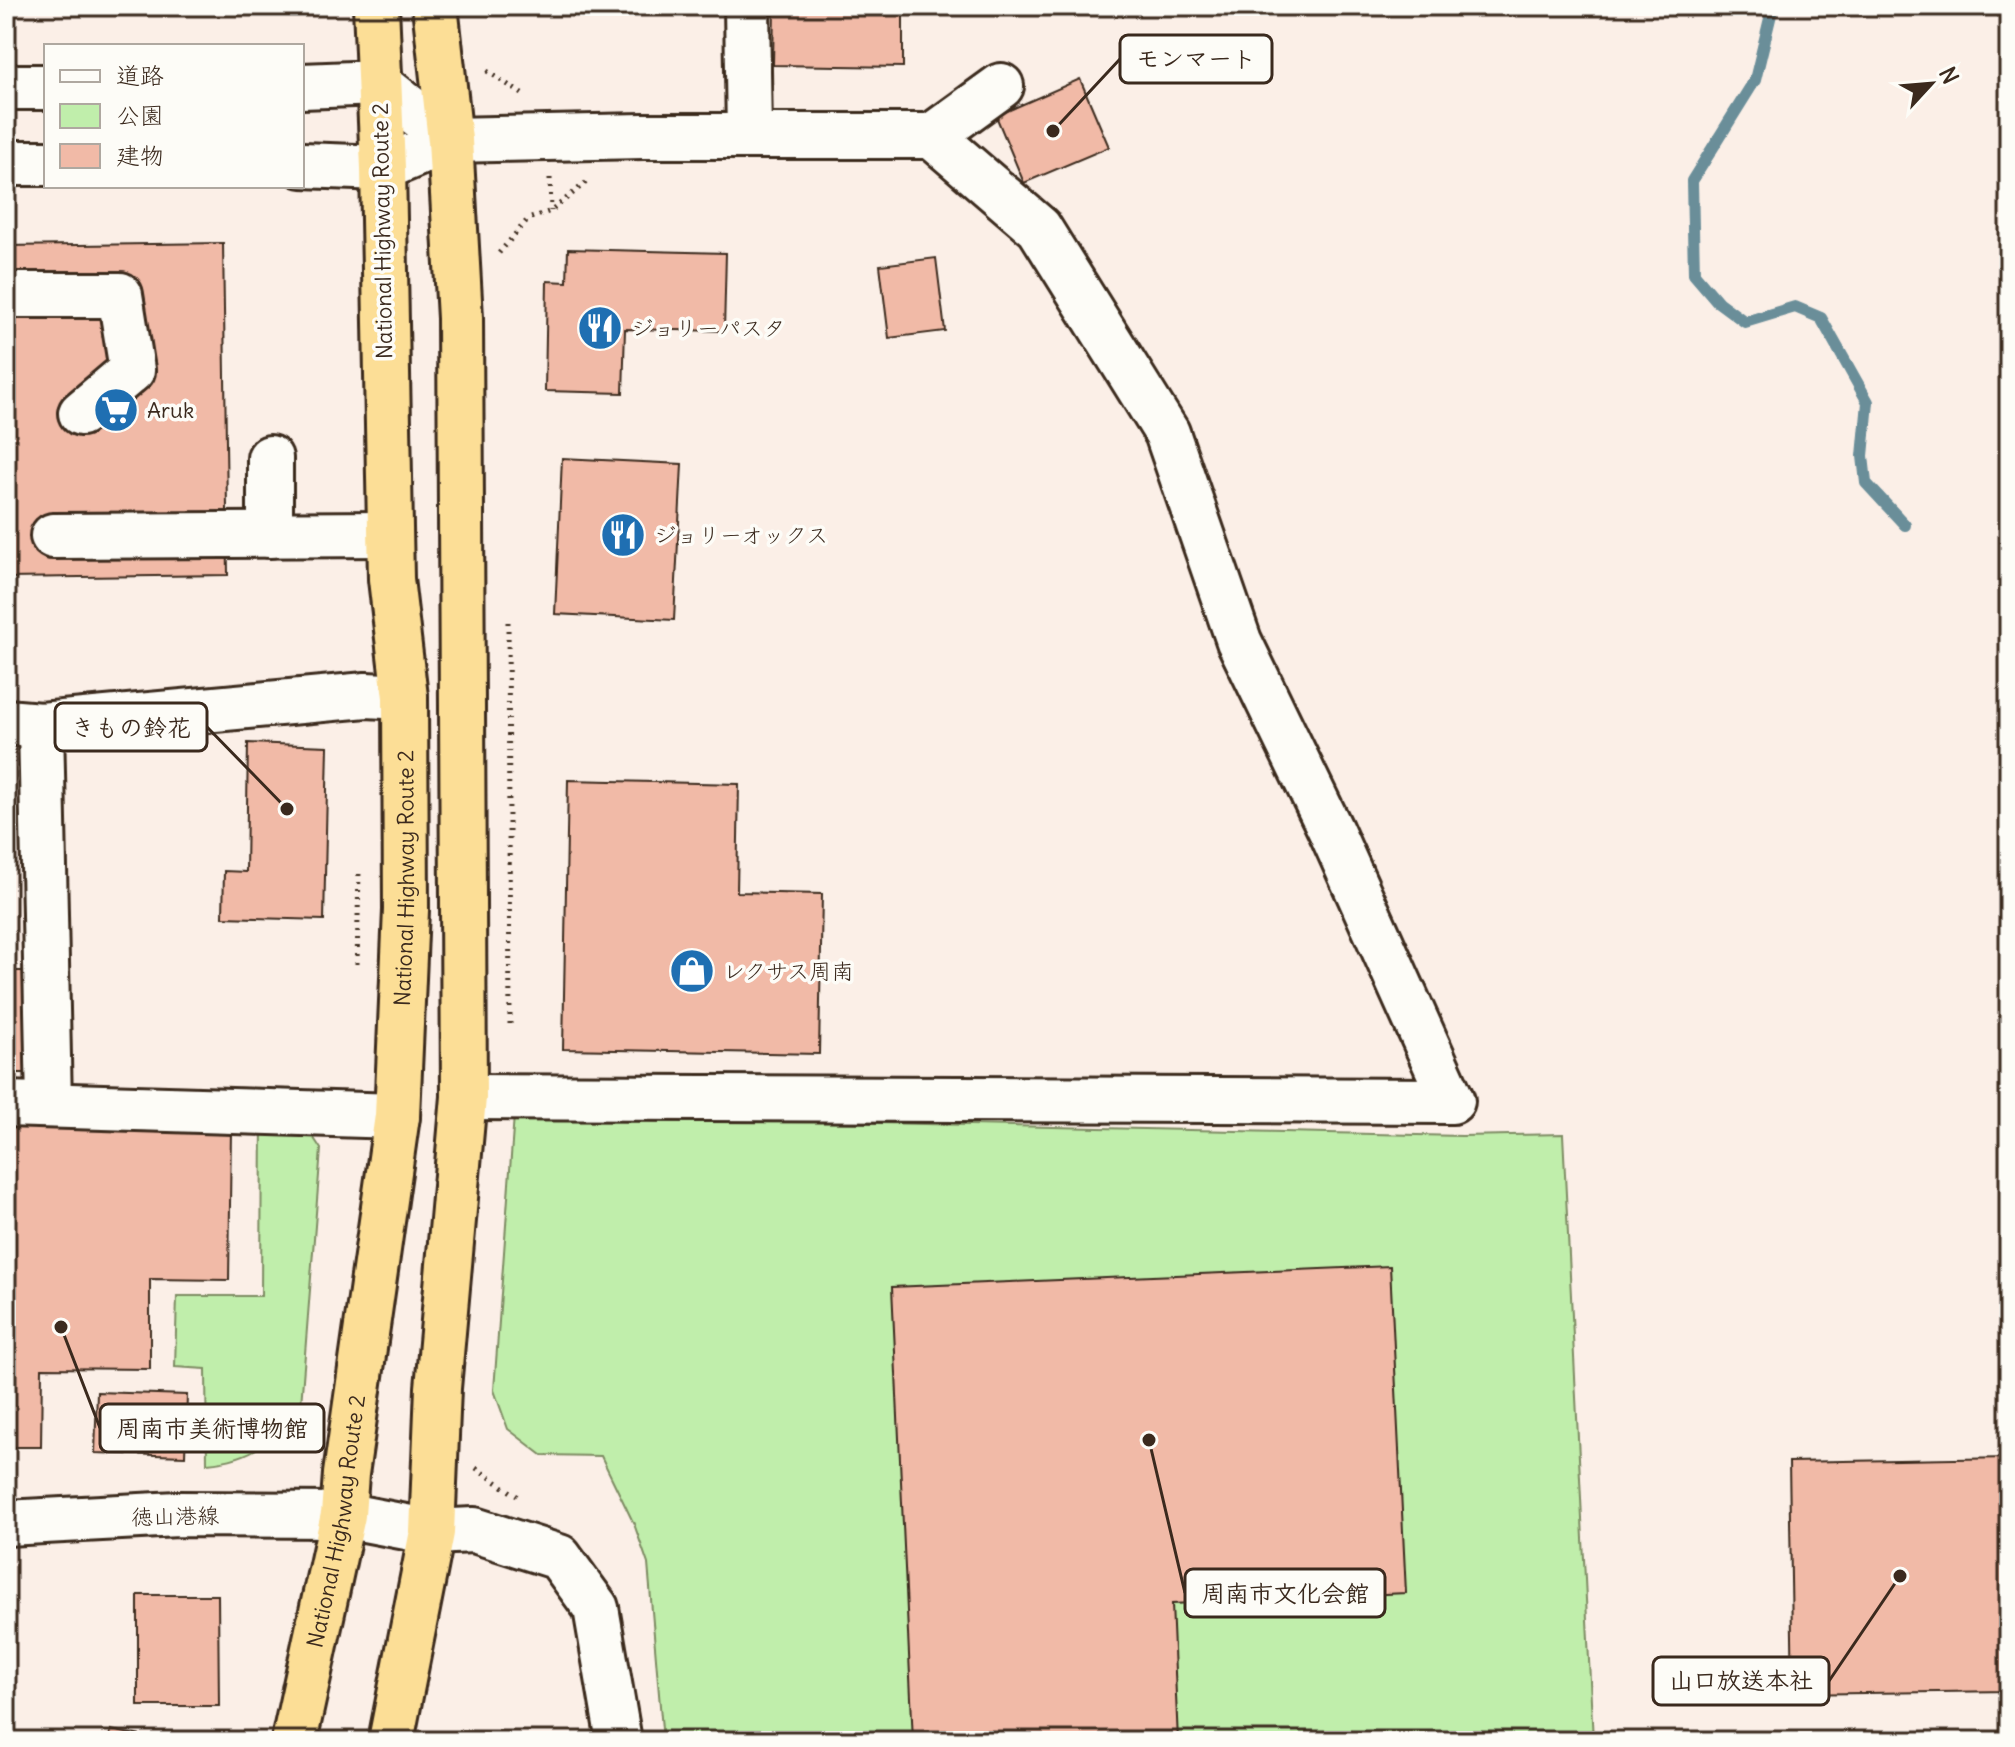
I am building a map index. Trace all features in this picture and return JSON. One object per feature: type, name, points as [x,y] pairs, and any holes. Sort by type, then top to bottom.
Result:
[{"type":"highway","name":"National Highway Route 2","points":[[294,1741],[343,1515],[346,1474],[397,1116],[406,910],[405,697],[391,579],[383,168],[376,6]]},
{"type":"highway","points":[[391,1741],[432,1532],[438,1388],[464,1097],[460,318],[450,140],[435,6]]},
{"type":"street","points":[[747,6],[749,135]]},
{"type":"street","points":[[304,86],[378,83],[450,140]]},
{"type":"street","points":[[304,165],[383,168],[450,140],[749,135],[932,136],[1001,86]]},
{"type":"street","points":[[6,87],[44,87]]},
{"type":"street","points":[[464,1097],[1452,1101],[1331,831],[1239,641],[1167,433],[1039,228],[932,136]]},
{"type":"street","points":[[6,163],[44,163]]},
{"type":"street","points":[[6,295],[120,295],[132,370],[81,413]]},
{"type":"street","points":[[270,458],[270,535]]},
{"type":"street","points":[[53,536],[390,534]]},
{"type":"street","points":[[49,1104],[24,724],[366,695],[405,697]]},
{"type":"street","points":[[6,1104],[397,1116]]},
{"type":"street","name":"徳山港線","points":[[6,1523],[178,1514],[343,1515],[432,1532],[474,1530],[559,1557],[596,1608],[619,1741]]},
{"type":"path","points":[[475,61],[499,81],[524,95]]},
{"type":"path","points":[[498,256],[509,237],[528,219],[551,211]]},
{"type":"path","points":[[493,1483],[512,1491]]},
{"type":"green space","points":[[262,1110],[304,1123],[321,1149],[301,1405],[261,1446],[238,1457],[207,1463],[206,1369],[175,1367],[177,1296],[261,1296]]},
{"type":"green space","points":[[514,1115],[1462,1136],[1563,1134],[1593,1741],[663,1741],[648,1564],[634,1524],[601,1456],[542,1455],[508,1429],[494,1390]]},
{"type":"building","points":[[774,6],[903,6],[903,67],[773,65]]},
{"type":"building","points":[[1080,79],[1109,147],[1024,183],[996,116]]},
{"type":"building","name":"Aruk","points":[[223,243],[228,575],[6,578],[6,246]]},
{"type":"building","points":[[568,249],[726,253],[724,331],[625,329],[623,393],[545,391],[547,281],[567,282]]},
{"type":"building","points":[[936,258],[945,331],[889,338],[880,265]]},
{"type":"building","points":[[562,458],[682,464],[674,620],[555,614]]},
{"type":"building","points":[[248,743],[328,746],[324,920],[223,917],[224,871],[246,872]]},
{"type":"building","name":"レクサス周南","points":[[568,780],[739,784],[737,892],[822,894],[819,1054],[563,1049]]},
{"type":"building","points":[[6,971],[23,971],[25,1073],[6,1073]]},
{"type":"building","points":[[6,1126],[231,1129],[229,1280],[150,1279],[150,1369],[42,1368],[41,1447],[6,1447]]},
{"type":"building","points":[[1390,1266],[1406,1593],[1172,1604],[1178,1741],[913,1741],[892,1287]]},
{"type":"building","points":[[97,1392],[187,1395],[185,1456],[95,1453]]},
{"type":"building","points":[[2009,1458],[2009,1691],[1793,1694],[1789,1462]]},
{"type":"building","points":[[138,1595],[218,1595],[219,1706],[138,1706]]},
{"type":"building","points":[[111,1730],[167,1741],[109,1741]]},
{"type":"waterway","points":[[1773,6],[1755,80],[1692,181],[1694,274],[1718,302],[1745,322],[1795,307],[1821,318],[1868,402],[1863,456],[1866,483],[1905,525]]},
{"type":"place","name":"モンマート","points":[[1053,131]]},
{"type":"place","name":"ジョリーパスタ","points":[[600,328]]},
{"type":"place","name":"Aruk","points":[[116,410]]},
{"type":"place","name":"ジョリーオックス","points":[[623,535]]},
{"type":"place","name":"きもの鈴花","points":[[287,809]]},
{"type":"place","name":"レクサス周南","points":[[692,971]]},
{"type":"place","name":"周南市美術博物館","points":[[61,1327]]},
{"type":"place","name":"周南市文化会館","points":[[1149,1440]]},
{"type":"place","name":"山口放送本社","points":[[1900,1576]]}]
